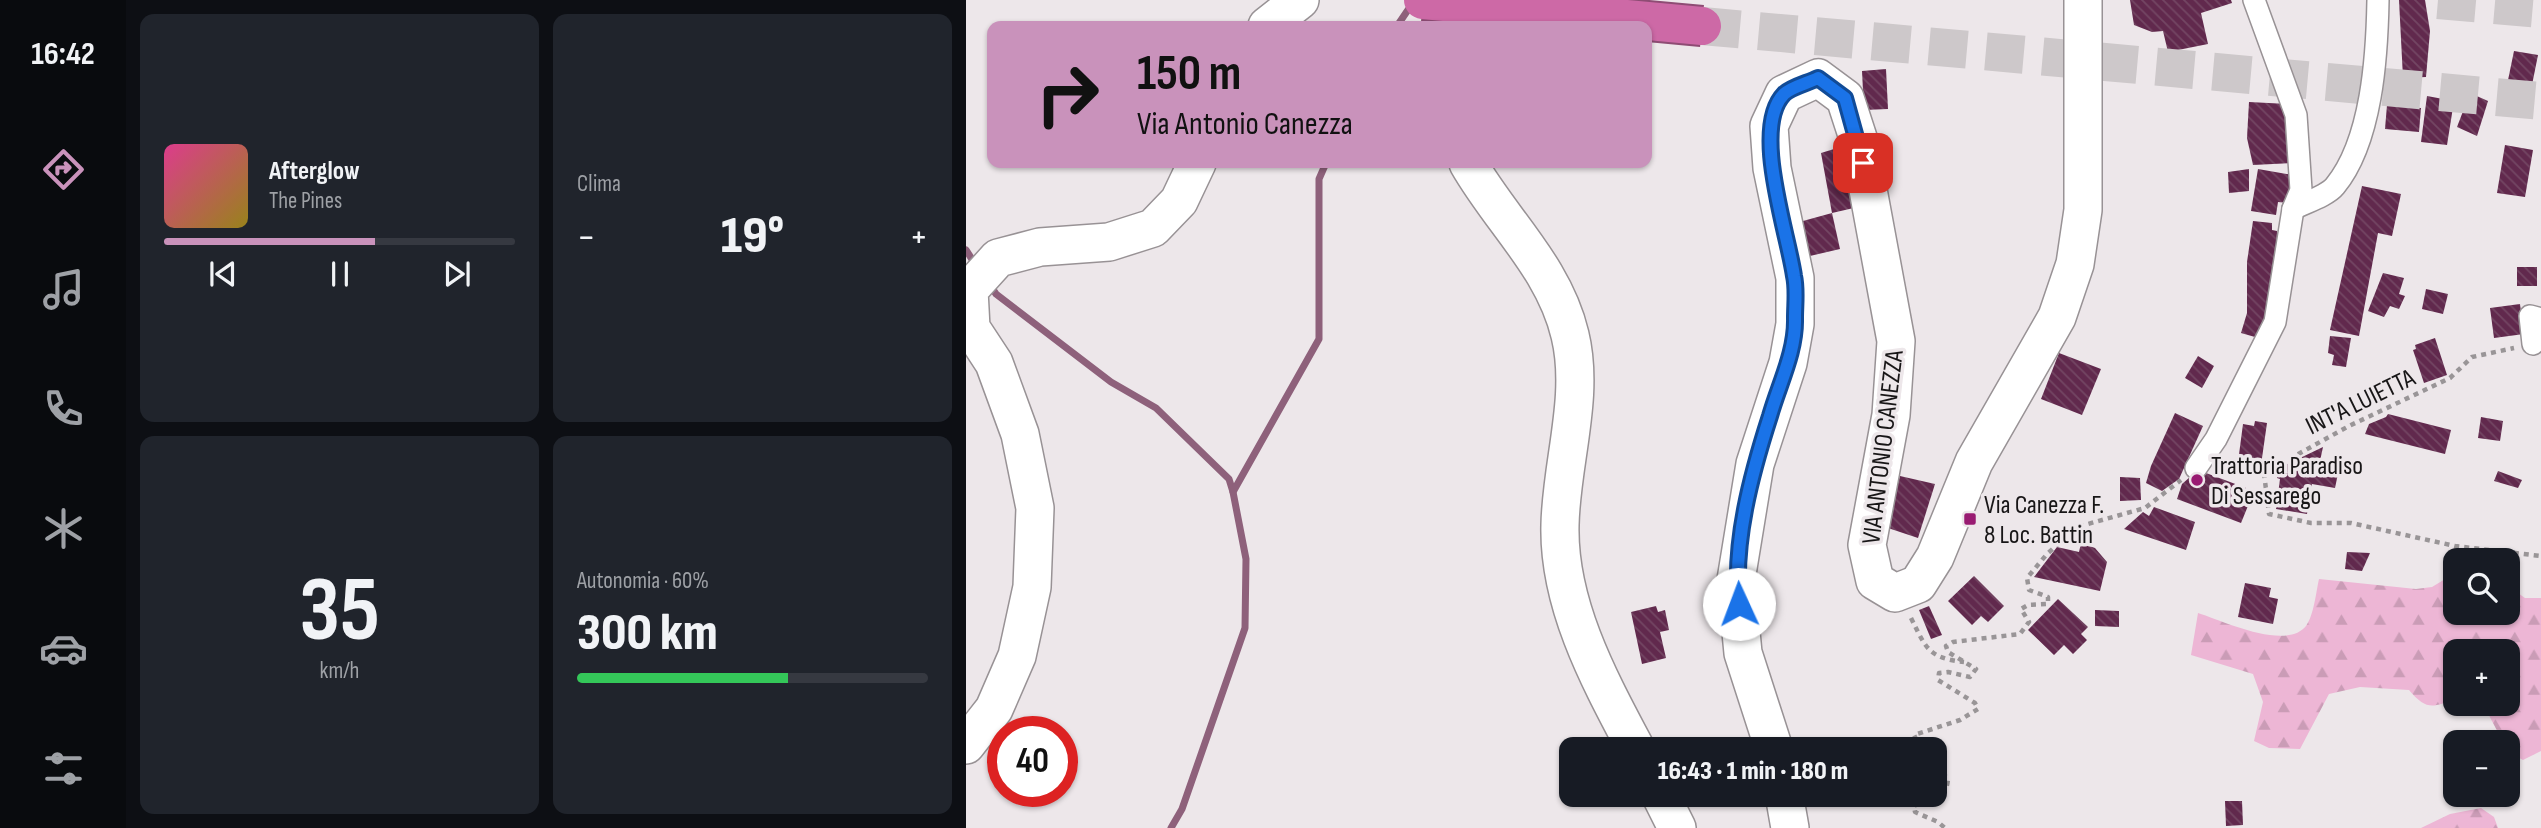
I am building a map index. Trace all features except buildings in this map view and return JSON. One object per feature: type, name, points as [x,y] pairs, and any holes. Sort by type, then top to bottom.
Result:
[{"type":"highway","points":[[1423,0],[1648,21]]},
{"type":"highway","points":[[1652,21],[1702,26]]},
{"type":"street","points":[[1273,21],[1300,0]]},
{"type":"street","points":[[1468,21],[1477,0]]},
{"type":"street","points":[[1895,593],[1918,584],[1934,557],[1974,462],[2057,317],[2075,264],[2083,210],[2083,0]]},
{"type":"street","points":[[2196,468],[2216,439],[2275,322],[2293,209],[2301,190],[2296,115],[2254,0]]},
{"type":"street","points":[[2293,209],[2333,189],[2360,138],[2377,39],[2378,0]]},
{"type":"street","name":"VIA ANTONIO CANEZZA","points":[[1770,737],[1743,653],[1737,580],[1755,464],[1788,363],[1796,324],[1795,278],[1772,168],[1769,126],[1784,94],[1818,78],[1845,98],[1859,141],[1896,341],[1891,415],[1867,545],[1875,581],[1895,593]]},
{"type":"street","points":[[966,745],[994,709],[1017,656],[1032,587],[1035,508],[1020,434],[994,363],[971,328],[969,290],[998,258],[1040,247],[1109,242],[1153,228],[1180,201],[1195,168]]},
{"type":"street","points":[[1471,168],[1488,198],[1527,245],[1555,292],[1570,336],[1575,379],[1560,526],[1567,586],[1588,653],[1630,737]]},
{"type":"street","points":[[2533,344],[2530,316],[2541,319]]},
{"type":"street","points":[[1667,807],[1678,828]]},
{"type":"street","points":[[1786,807],[1790,828]]},
{"type":"path","name":"INT'A LUIETTA","points":[[2264,473],[2349,426],[2450,379],[2472,357],[2533,344]]},
{"type":"path","points":[[2216,439],[2223,463],[2264,473],[2269,514],[2311,523],[2351,523],[2455,546],[2541,556]]},
{"type":"path","points":[[1915,737],[1914,735],[1960,720],[1978,709],[1975,703],[1938,680],[1939,673],[1948,672],[1969,677],[1976,669],[1948,652],[1946,646],[1953,642],[2020,634],[2029,622],[2021,609],[2028,605],[2043,606],[2049,601],[2045,595],[2029,590],[2027,578],[2047,554],[2077,527],[2145,508],[2196,468]]},
{"type":"path","points":[[1895,593],[1928,651],[1943,660],[1968,663]]},
{"type":"path","points":[[1914,807],[1915,812],[1945,828]]},
{"type":"green space","points":[[2319,579],[2416,589],[2432,587],[2443,580],[2443,625],[2520,625],[2520,594],[2525,598],[2541,598],[2541,751],[2523,760],[2520,758],[2520,730],[2497,730],[2489,716],[2520,716],[2520,639],[2443,639],[2443,703],[2440,704],[2425,704],[2409,690],[2360,687],[2329,694],[2300,749],[2269,748],[2254,741],[2263,702],[2253,674],[2191,655],[2198,613],[2254,632],[2284,636],[2297,633],[2306,626],[2313,610]]},
{"type":"green space","points":[[2481,808],[2494,817],[2498,828],[2421,828],[2450,814]]},
{"type":"waterway","points":[[1400,21],[1412,4]]},
{"type":"waterway","points":[[1171,828],[1182,809],[1245,628],[1246,559],[1233,492],[1319,339],[1319,179],[1324,168]]},
{"type":"waterway","points":[[966,250],[977,267]]},
{"type":"waterway","points":[[990,285],[996,294],[1111,382],[1156,408],[1229,479],[1233,492]]},
{"type":"tunnel","points":[[2438,0],[2541,9]]},
{"type":"tunnel","points":[[1702,26],[2541,101]]},
{"type":"place","name":"Trattoria Paradiso Di Sessarego","points":[[2197,480]]},
{"type":"place","name":"Via Canezza F. 8 Loc. Battin","points":[[1970,519]]},
{"type":"route","points":[[1739,604],[1737,580],[1744,518],[1755,464],[1788,363],[1796,324],[1795,278],[1772,168],[1769,126],[1784,94],[1818,78],[1845,98],[1863,163]]}]
